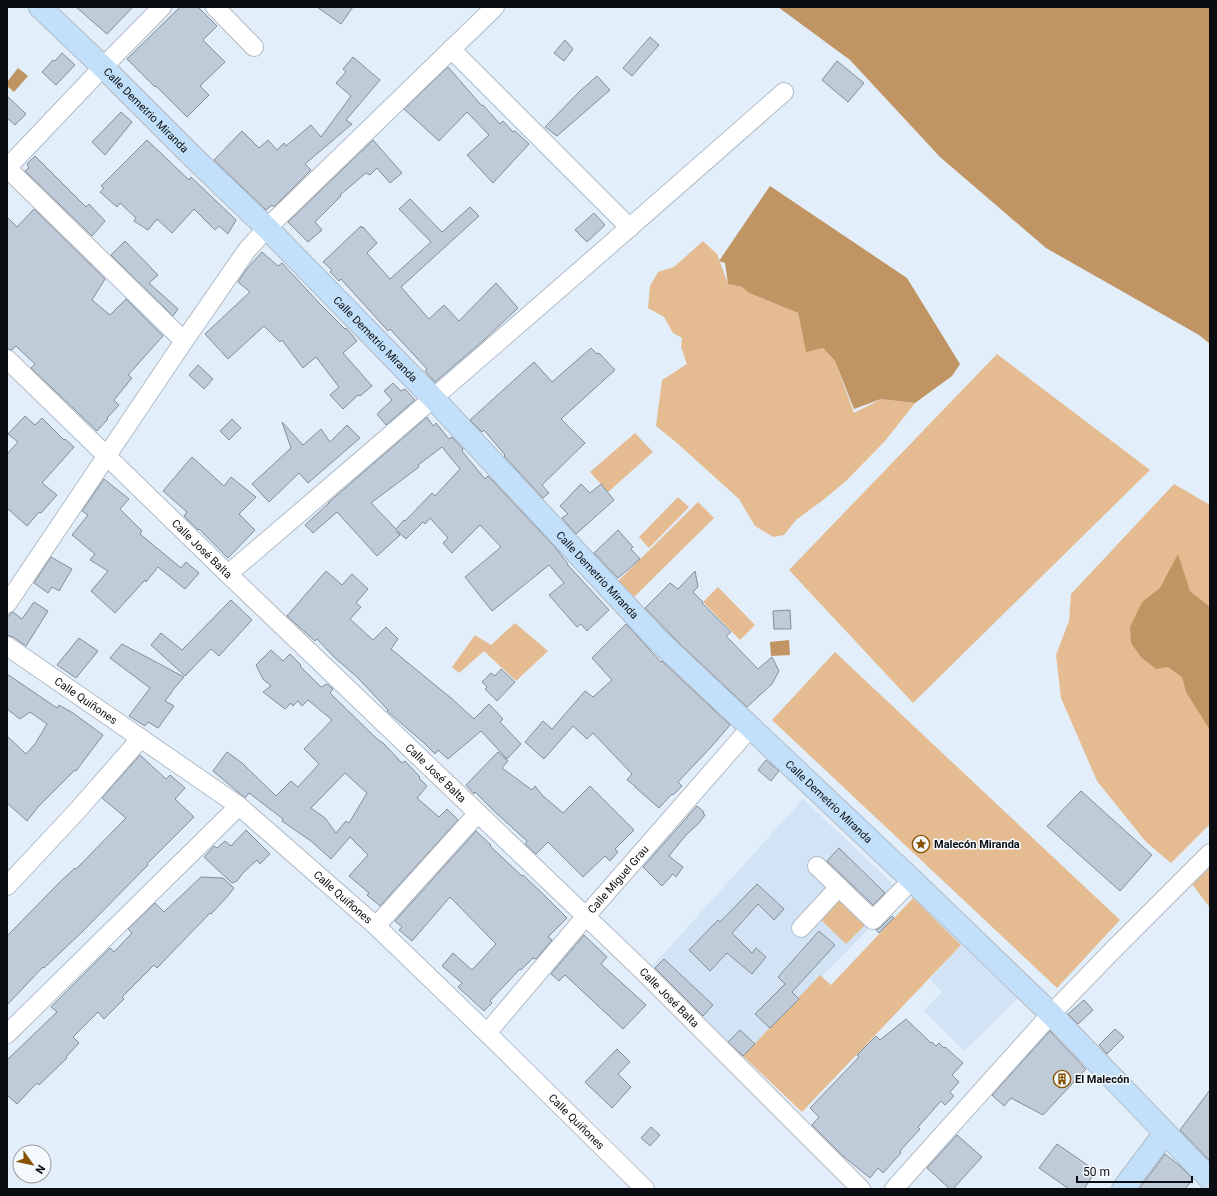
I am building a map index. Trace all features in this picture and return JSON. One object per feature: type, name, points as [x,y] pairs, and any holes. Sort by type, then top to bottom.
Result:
[{"type":"main road","name":"Calle Demetrio Miranda","points":[[40,7],[267,228],[434,399],[656,638],[912,880],[1051,1014],[1210,1179]]},
{"type":"main road","points":[[1123,1189],[1165,1133]]},
{"type":"street","points":[[162,7],[7,168],[184,341]]},
{"type":"street","points":[[215,7],[254,47]]},
{"type":"street","points":[[7,604],[247,250],[267,228],[495,7]]},
{"type":"street","points":[[451,49],[630,228]]},
{"type":"street","points":[[228,574],[434,399],[784,92]]},
{"type":"street","name":"Calle José Balta","points":[[7,359],[228,574],[645,973],[861,1189]]},
{"type":"street","name":"Calle Quiñones","points":[[7,646],[239,806],[376,926],[645,1189]]},
{"type":"street","name":"Calle Miguel Grau","points":[[487,1033],[586,916],[751,727]]},
{"type":"street","points":[[7,886],[77,811],[141,738]]},
{"type":"street","points":[[7,1034],[239,806]]},
{"type":"street","points":[[376,926],[478,813]]},
{"type":"street","points":[[894,1189],[1051,1014],[1210,853]]},
{"type":"street","points":[[817,866],[873,920],[912,880]]},
{"type":"street","points":[[801,928],[839,887]]},
{"type":"shaded area","points":[[778,7],[1210,7],[1210,344],[1199,335],[1046,248],[940,157],[850,60]]},
{"type":"shaded area","points":[[18,68],[28,76],[14,92],[7,86],[7,82]]},
{"type":"shaded area","points":[[770,186],[907,278],[960,364],[952,376],[915,403],[881,399],[854,409],[835,361],[823,348],[806,352],[798,313],[749,293],[742,287],[728,284],[725,263],[719,261]]},
{"type":"shaded area","points":[[703,241],[717,254],[728,284],[742,287],[749,293],[798,313],[806,351],[823,348],[835,361],[854,413],[881,399],[915,403],[885,441],[846,481],[796,520],[784,535],[773,537],[755,526],[739,499],[656,426],[662,380],[687,364],[681,347],[682,338],[673,333],[664,317],[648,308],[650,286],[658,272],[674,267]]},
{"type":"shaded area","points":[[997,354],[1150,470],[913,703],[789,570]]},
{"type":"shaded area","points":[[635,433],[653,452],[608,492],[590,472]]},
{"type":"shaded area","points":[[1174,484],[1210,505],[1210,824],[1171,863],[1146,842],[1097,781],[1061,698],[1056,655],[1069,621],[1071,594]]},
{"type":"shaded area","points":[[678,497],[689,507],[649,548],[639,537]]},
{"type":"shaded area","points":[[698,502],[714,518],[632,599],[616,583]]},
{"type":"shaded area","points":[[1178,554],[1190,591],[1210,607],[1210,730],[1186,692],[1182,677],[1168,667],[1156,669],[1141,657],[1131,643],[1130,627],[1142,602],[1160,588]]},
{"type":"shaded area","points":[[718,587],[755,625],[740,640],[703,602]]},
{"type":"shaded area","points":[[515,623],[548,651],[516,681],[484,651],[459,673],[452,667],[475,635],[491,645]]},
{"type":"shaded area","points":[[789,640],[790,655],[771,656],[770,642]]},
{"type":"shaded area","points":[[835,652],[1120,920],[1057,988],[772,720]]},
{"type":"shaded area","points":[[803,799],[903,894],[743,1056],[650,969]]},
{"type":"shaded area","points":[[1210,867],[1210,908],[1192,884]]},
{"type":"shaded area","points":[[839,890],[870,920],[846,944],[816,915]]},
{"type":"shaded area","points":[[913,898],[961,945],[802,1112],[743,1056],[820,975],[831,985]]},
{"type":"shaded area","points":[[961,945],[1018,998],[964,1051],[924,1011],[942,992],[930,979]]},
{"type":"building","points":[[76,7],[133,7],[107,34]]},
{"type":"building","points":[[180,7],[198,7],[217,26],[203,40],[225,62],[200,86],[209,95],[187,117],[127,59]]},
{"type":"building","points":[[317,7],[353,7],[341,24]]},
{"type":"building","points":[[650,37],[659,45],[632,76],[623,68]]},
{"type":"building","points":[[565,40],[573,49],[564,61],[554,53]]},
{"type":"building","points":[[62,53],[75,65],[56,85],[42,72]]},
{"type":"building","points":[[353,57],[380,80],[346,120],[352,124],[305,164],[311,170],[274,207],[272,205],[266,210],[214,160],[242,131],[259,148],[268,140],[277,150],[284,143],[286,146],[311,125],[321,137],[351,96],[336,83],[346,72],[343,69]]},
{"type":"building","points":[[837,61],[864,83],[848,102],[822,80]]},
{"type":"building","points":[[448,67],[500,124],[503,121],[513,132],[515,131],[529,144],[493,183],[467,155],[489,135],[467,112],[439,141],[404,109]]},
{"type":"building","points":[[597,76],[610,90],[557,136],[545,127],[580,91]]},
{"type":"building","points":[[7,96],[26,114],[15,125],[7,118]]},
{"type":"building","points":[[121,112],[132,122],[105,155],[92,142]]},
{"type":"building","points":[[147,140],[189,180],[191,177],[236,220],[228,234],[219,226],[215,230],[194,209],[172,233],[157,219],[148,230],[134,221],[136,218],[120,203],[117,207],[100,192],[104,188],[101,186]]},
{"type":"building","points":[[373,140],[402,173],[390,183],[377,168],[370,175],[366,173],[340,195],[341,196],[315,222],[322,230],[308,242],[288,222]]},
{"type":"building","points":[[35,156],[86,207],[89,204],[105,221],[92,236],[25,171],[29,168],[27,164]]},
{"type":"building","points":[[410,199],[442,232],[470,207],[479,216],[401,287],[429,319],[444,305],[459,321],[496,283],[518,308],[484,340],[435,382],[425,371],[427,369],[390,329],[388,331],[341,279],[339,281],[330,272],[332,270],[323,262],[361,226],[377,243],[367,253],[390,279],[431,242],[399,209]]},
{"type":"building","points":[[34,209],[105,279],[92,300],[110,315],[126,299],[163,336],[128,375],[132,378],[114,400],[119,405],[97,431],[31,368],[35,364],[16,346],[12,350],[7,349],[7,217],[17,227]]},
{"type":"building","points":[[594,213],[605,225],[587,242],[575,230]]},
{"type":"building","points":[[125,241],[158,275],[149,283],[178,309],[173,316],[111,255]]},
{"type":"building","points":[[262,252],[278,266],[282,263],[357,341],[343,353],[372,386],[360,396],[358,395],[343,409],[330,395],[339,387],[316,357],[303,368],[282,340],[280,342],[264,326],[228,359],[205,334],[250,292],[238,282],[246,270]]},
{"type":"building","points":[[591,348],[597,354],[599,353],[615,370],[561,419],[585,443],[542,485],[549,493],[543,498],[504,456],[505,455],[484,430],[482,432],[470,420],[534,362],[552,382]]},
{"type":"building","points":[[198,365],[213,379],[204,389],[189,375]]},
{"type":"building","points":[[393,383],[401,391],[405,389],[415,400],[386,425],[377,414],[392,400],[384,391]]},
{"type":"building","points":[[25,416],[35,425],[42,418],[64,440],[65,439],[74,447],[42,483],[57,495],[27,526],[7,508],[7,454],[18,442],[8,434]]},
{"type":"building","points":[[427,417],[433,426],[436,423],[449,439],[452,437],[463,449],[462,451],[485,479],[488,476],[555,547],[567,564],[609,610],[587,631],[581,624],[577,627],[549,595],[564,583],[549,565],[492,611],[465,577],[501,547],[480,525],[452,553],[443,543],[448,538],[430,518],[425,524],[423,522],[406,539],[396,530],[400,535],[377,556],[337,512],[313,533],[305,525],[328,503]],"holes":[[[442,447],[460,469],[435,496],[432,493],[396,529],[371,503],[419,467],[418,465]]]},
{"type":"building","points":[[232,419],[241,428],[229,440],[220,431]]},
{"type":"building","points":[[282,422],[303,445],[321,429],[330,442],[347,425],[360,438],[308,483],[299,473],[269,502],[252,484],[291,448]]},
{"type":"building","points":[[192,457],[224,486],[231,477],[256,497],[239,514],[255,530],[228,558],[184,516],[187,512],[163,491]]},
{"type":"building","points":[[104,479],[129,499],[120,509],[142,531],[140,534],[181,568],[186,562],[199,573],[185,589],[158,567],[146,582],[145,580],[115,613],[91,591],[108,571],[90,560],[95,554],[72,535],[88,515],[82,511]]},
{"type":"building","points":[[581,484],[590,493],[601,484],[614,500],[576,534],[562,518],[568,514],[560,506]]},
{"type":"building","points":[[618,530],[633,547],[631,549],[640,559],[618,578],[594,553]]},
{"type":"building","points":[[51,557],[72,569],[59,591],[52,587],[48,593],[34,583]]},
{"type":"building","points":[[326,571],[342,585],[352,574],[368,589],[356,603],[361,607],[350,619],[373,640],[386,627],[398,639],[391,649],[451,698],[474,719],[489,704],[503,719],[500,722],[521,744],[507,759],[481,731],[448,759],[438,750],[435,754],[387,711],[388,710],[358,678],[334,657],[317,639],[315,641],[287,616]]},
{"type":"building","points":[[695,571],[698,587],[693,592],[731,632],[726,636],[758,669],[772,657],[779,671],[772,684],[747,707],[680,644],[645,608],[670,583],[678,589]]},
{"type":"building","points":[[231,600],[252,620],[219,656],[211,649],[185,676],[151,645],[161,633],[182,650]]},
{"type":"building","points":[[34,602],[48,611],[26,646],[13,637],[7,635],[7,618],[13,612],[22,619]]},
{"type":"building","points":[[790,610],[791,629],[774,629],[773,611]]},
{"type":"building","points":[[626,624],[661,662],[662,661],[730,725],[678,782],[682,786],[659,808],[627,780],[632,774],[593,733],[587,739],[573,726],[544,759],[525,742],[543,721],[552,729],[585,691],[593,697],[612,680],[592,658]]},
{"type":"building","points":[[79,638],[98,651],[76,678],[57,665]]},
{"type":"building","points":[[122,644],[184,677],[165,701],[174,706],[158,728],[148,722],[145,726],[129,716],[150,688],[110,658]]},
{"type":"building","points":[[271,650],[283,661],[290,654],[321,687],[327,684],[333,689],[330,693],[402,763],[405,761],[420,777],[419,778],[427,786],[417,798],[439,817],[447,809],[458,820],[380,906],[367,895],[369,893],[349,876],[368,855],[350,837],[331,859],[311,841],[282,821],[283,819],[249,793],[245,798],[213,771],[227,752],[242,763],[276,796],[291,781],[298,787],[319,764],[304,749],[332,720],[308,700],[302,706],[298,701],[293,706],[291,703],[285,709],[263,692],[271,686],[263,679],[256,665]],"holes":[[[345,773],[367,793],[349,823],[346,821],[336,833],[325,818],[311,808]]]},
{"type":"building","points":[[501,669],[515,682],[497,701],[485,689],[487,687],[482,682],[491,673],[495,676]]},
{"type":"building","points":[[7,674],[57,708],[59,705],[73,713],[103,735],[76,771],[75,770],[38,807],[27,821],[7,803],[7,736],[26,754],[35,744],[47,724],[30,712],[20,719],[7,709]]},
{"type":"building","points":[[498,752],[508,761],[502,768],[532,790],[535,786],[542,795],[563,813],[590,786],[634,830],[615,849],[618,852],[610,861],[605,856],[583,877],[548,842],[536,854],[525,844],[527,841],[475,792],[474,794],[466,785]]},
{"type":"building","points":[[140,755],[166,779],[170,775],[185,788],[175,799],[194,817],[82,932],[44,968],[43,967],[7,1005],[7,936],[126,818],[102,798]]},
{"type":"building","points":[[766,760],[779,771],[771,781],[758,770]]},
{"type":"building","points":[[1081,791],[1152,855],[1120,891],[1047,826]]},
{"type":"building","points":[[697,806],[704,812],[703,814],[705,815],[669,856],[683,867],[676,877],[673,874],[662,886],[643,867]]},
{"type":"building","points":[[246,830],[270,854],[260,864],[257,860],[237,881],[232,883],[204,857],[214,846],[217,848],[225,841],[231,846]]},
{"type":"building","points":[[476,831],[567,918],[548,937],[552,940],[536,959],[533,958],[521,970],[520,969],[490,1001],[492,1003],[484,1011],[458,987],[462,983],[442,966],[453,953],[472,970],[496,944],[450,897],[412,941],[399,930],[402,927],[395,921]]},
{"type":"building","points":[[839,848],[885,893],[873,905],[827,861]]},
{"type":"building","points":[[201,877],[223,878],[234,888],[211,914],[210,913],[157,968],[154,965],[122,997],[124,999],[104,1019],[98,1012],[73,1037],[79,1043],[66,1057],[67,1058],[39,1085],[37,1083],[17,1104],[7,1095],[7,1060],[57,1012],[51,1007],[110,948],[114,952],[132,933],[128,929],[155,903],[164,912]]},
{"type":"building","points":[[757,884],[784,909],[774,920],[758,904],[732,933],[752,953],[756,948],[766,957],[752,974],[727,953],[710,971],[689,950],[718,920],[720,922]]},
{"type":"building","points":[[892,916],[894,918],[879,933],[876,930]]},
{"type":"building","points":[[819,931],[835,945],[792,992],[799,999],[770,1028],[755,1014],[785,984],[778,977]]},
{"type":"building","points":[[584,935],[607,957],[601,964],[646,1005],[623,1029],[565,975],[559,981],[551,974]]},
{"type":"building","points":[[664,959],[713,1005],[703,1016],[655,968]]},
{"type":"building","points":[[1084,1000],[1093,1010],[1078,1024],[1068,1014]]},
{"type":"building","points":[[906,1019],[931,1043],[932,1042],[936,1046],[939,1043],[963,1063],[952,1075],[959,1082],[950,1092],[954,1096],[945,1105],[941,1101],[918,1127],[920,1129],[883,1173],[878,1168],[870,1178],[843,1156],[812,1125],[819,1117],[810,1108],[859,1057],[857,1055],[876,1036],[880,1040]]},
{"type":"building","points":[[1115,1029],[1124,1037],[1107,1054],[1099,1045]]},
{"type":"building","points":[[740,1030],[755,1044],[743,1056],[728,1042]]},
{"type":"building","points":[[1050,1031],[1086,1069],[1043,1115],[1011,1098],[1004,1106],[992,1095]]},
{"type":"building","points":[[617,1049],[630,1062],[618,1074],[631,1087],[612,1108],[585,1082]]},
{"type":"building","points":[[1210,1090],[1210,1161],[1180,1130]]},
{"type":"building","points":[[651,1127],[660,1135],[650,1146],[641,1138]]},
{"type":"building","points":[[957,1135],[982,1157],[953,1189],[950,1189],[927,1168]]},
{"type":"building","points":[[1057,1144],[1096,1171],[1084,1189],[1069,1189],[1039,1168]]},
{"type":"building","points":[[1165,1154],[1193,1179],[1185,1189],[1139,1189]]},
{"type":"place","name":"Malecón Miranda","points":[[921,844]]},
{"type":"place","name":"El Malecón","points":[[1062,1079]]}]
